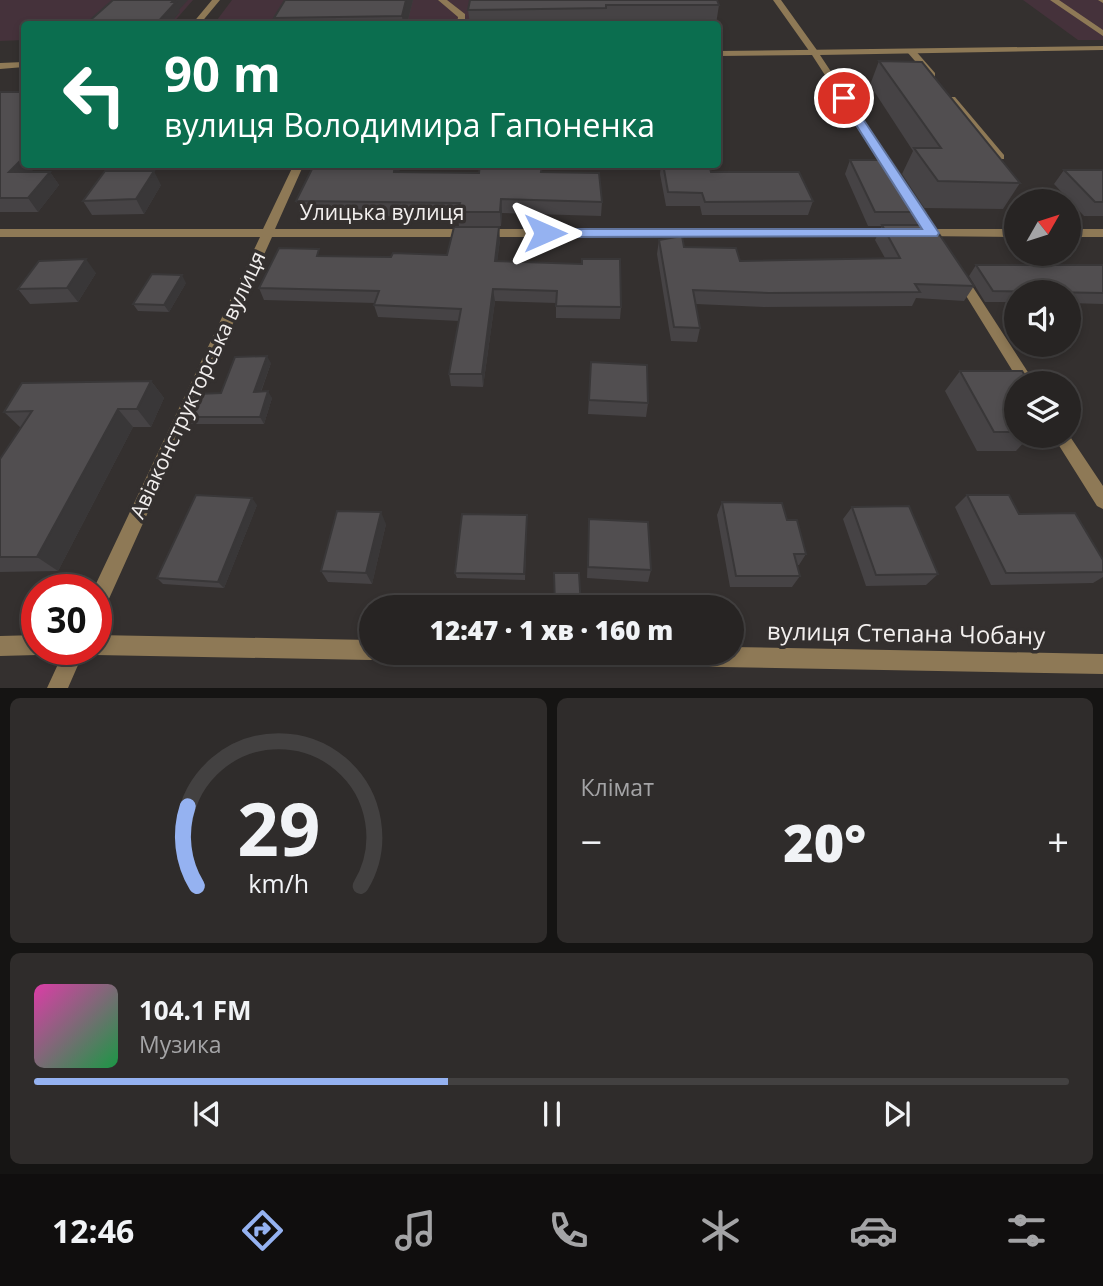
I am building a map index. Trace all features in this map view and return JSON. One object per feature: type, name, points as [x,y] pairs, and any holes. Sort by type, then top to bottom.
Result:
[{"type":"street","points":[[198,21],[216,0]]},
{"type":"street","points":[[442,0],[463,16],[462,21]]},
{"type":"street","points":[[777,0],[815,52],[903,188]]},
{"type":"street","points":[[1054,0],[1103,34]]},
{"type":"street","points":[[721,54],[1103,48]]},
{"type":"street","points":[[911,51],[938,83]]},
{"type":"street","points":[[0,66],[21,65]]},
{"type":"street","points":[[947,93],[1000,157]]},
{"type":"street","name":"Авіаконструкторська вулиця","points":[[110,574],[297,168]]},
{"type":"street","points":[[925,222],[939,244]]},
{"type":"street","name":"Улицька вулиця","points":[[0,233],[1004,233]]},
{"type":"street","points":[[1082,233],[1103,233]]},
{"type":"street","points":[[954,268],[1020,371]]},
{"type":"street","points":[[1069,448],[1103,501]]},
{"type":"street","points":[[0,646],[21,645]]},
{"type":"street","points":[[112,645],[359,650]]},
{"type":"street","name":"вулиця Степана Чобану","points":[[744,657],[1103,664]]},
{"type":"street","points":[[57,688],[68,665]]},
{"type":"shaded area","points":[[0,0],[193,0],[175,21],[21,21],[21,40],[0,41]]},
{"type":"shaded area","points":[[232,0],[474,0],[472,21],[216,21]]},
{"type":"shaded area","points":[[1023,0],[1103,0],[1103,40],[1078,40]]},
{"type":"building","points":[[113,0],[176,2],[159,21],[89,21]]},
{"type":"building","points":[[285,0],[406,0],[402,16],[274,18]]},
{"type":"building","points":[[470,0],[717,0],[719,5],[606,5],[606,8],[468,10]]},
{"type":"building","points":[[879,61],[922,62],[1020,183],[938,181],[914,148],[941,148]]},
{"type":"building","points":[[0,92],[21,92],[21,160],[9,172],[50,172],[28,198],[0,198]]},
{"type":"building","points":[[850,160],[891,160],[926,212],[875,212]]},
{"type":"building","points":[[394,168],[394,172],[479,173],[480,168],[542,168],[541,172],[599,173],[602,202],[501,199],[500,212],[457,212],[460,203],[296,201],[312,169]]},
{"type":"building","points":[[664,168],[710,168],[711,172],[799,172],[813,201],[705,202],[702,193],[668,192]]},
{"type":"building","points":[[1064,170],[1103,170],[1103,202],[1095,202]]},
{"type":"building","points":[[105,171],[154,171],[136,199],[83,201]]},
{"type":"building","points":[[882,225],[933,225],[974,286],[915,284],[920,292],[769,293],[693,290],[700,328],[674,327],[659,240],[682,236],[684,247],[736,248],[740,261],[900,258]]},
{"type":"building","points":[[454,227],[499,227],[495,261],[582,264],[582,259],[620,259],[621,307],[556,306],[557,291],[493,289],[482,374],[449,374],[461,309],[374,305],[379,291],[259,288],[279,248],[319,249],[317,256],[391,257],[393,253],[447,255]]},
{"type":"building","points":[[86,259],[67,288],[18,289],[39,261]]},
{"type":"building","points":[[976,265],[1103,265],[1103,293],[1081,293],[1081,280],[1004,280],[1004,291],[993,291]]},
{"type":"building","points":[[152,274],[182,275],[164,305],[133,304]]},
{"type":"building","points":[[267,356],[254,392],[268,391],[260,417],[185,417],[196,394],[221,393],[235,357]]},
{"type":"building","points":[[591,362],[647,365],[648,403],[589,400]]},
{"type":"building","points":[[960,371],[1004,371],[1004,432],[994,432]]},
{"type":"building","points":[[151,381],[137,409],[118,409],[37,557],[0,557],[0,459],[32,411],[4,412],[22,383]]},
{"type":"building","points":[[196,495],[252,498],[218,582],[157,578]]},
{"type":"building","points":[[967,495],[1009,495],[1019,514],[1075,513],[1103,560],[1103,572],[1006,573]]},
{"type":"building","points":[[722,502],[782,503],[787,520],[797,520],[806,554],[794,554],[800,576],[736,576]]},
{"type":"building","points":[[909,506],[938,574],[876,575],[852,507]]},
{"type":"building","points":[[337,511],[381,512],[366,573],[321,571]]},
{"type":"building","points":[[462,514],[527,515],[524,574],[455,573]]},
{"type":"building","points":[[589,519],[648,522],[651,570],[588,567]]},
{"type":"building","points":[[554,573],[579,573],[580,595],[555,595]]},
{"type":"route","points":[[545,233],[932,233],[844,98]]}]
